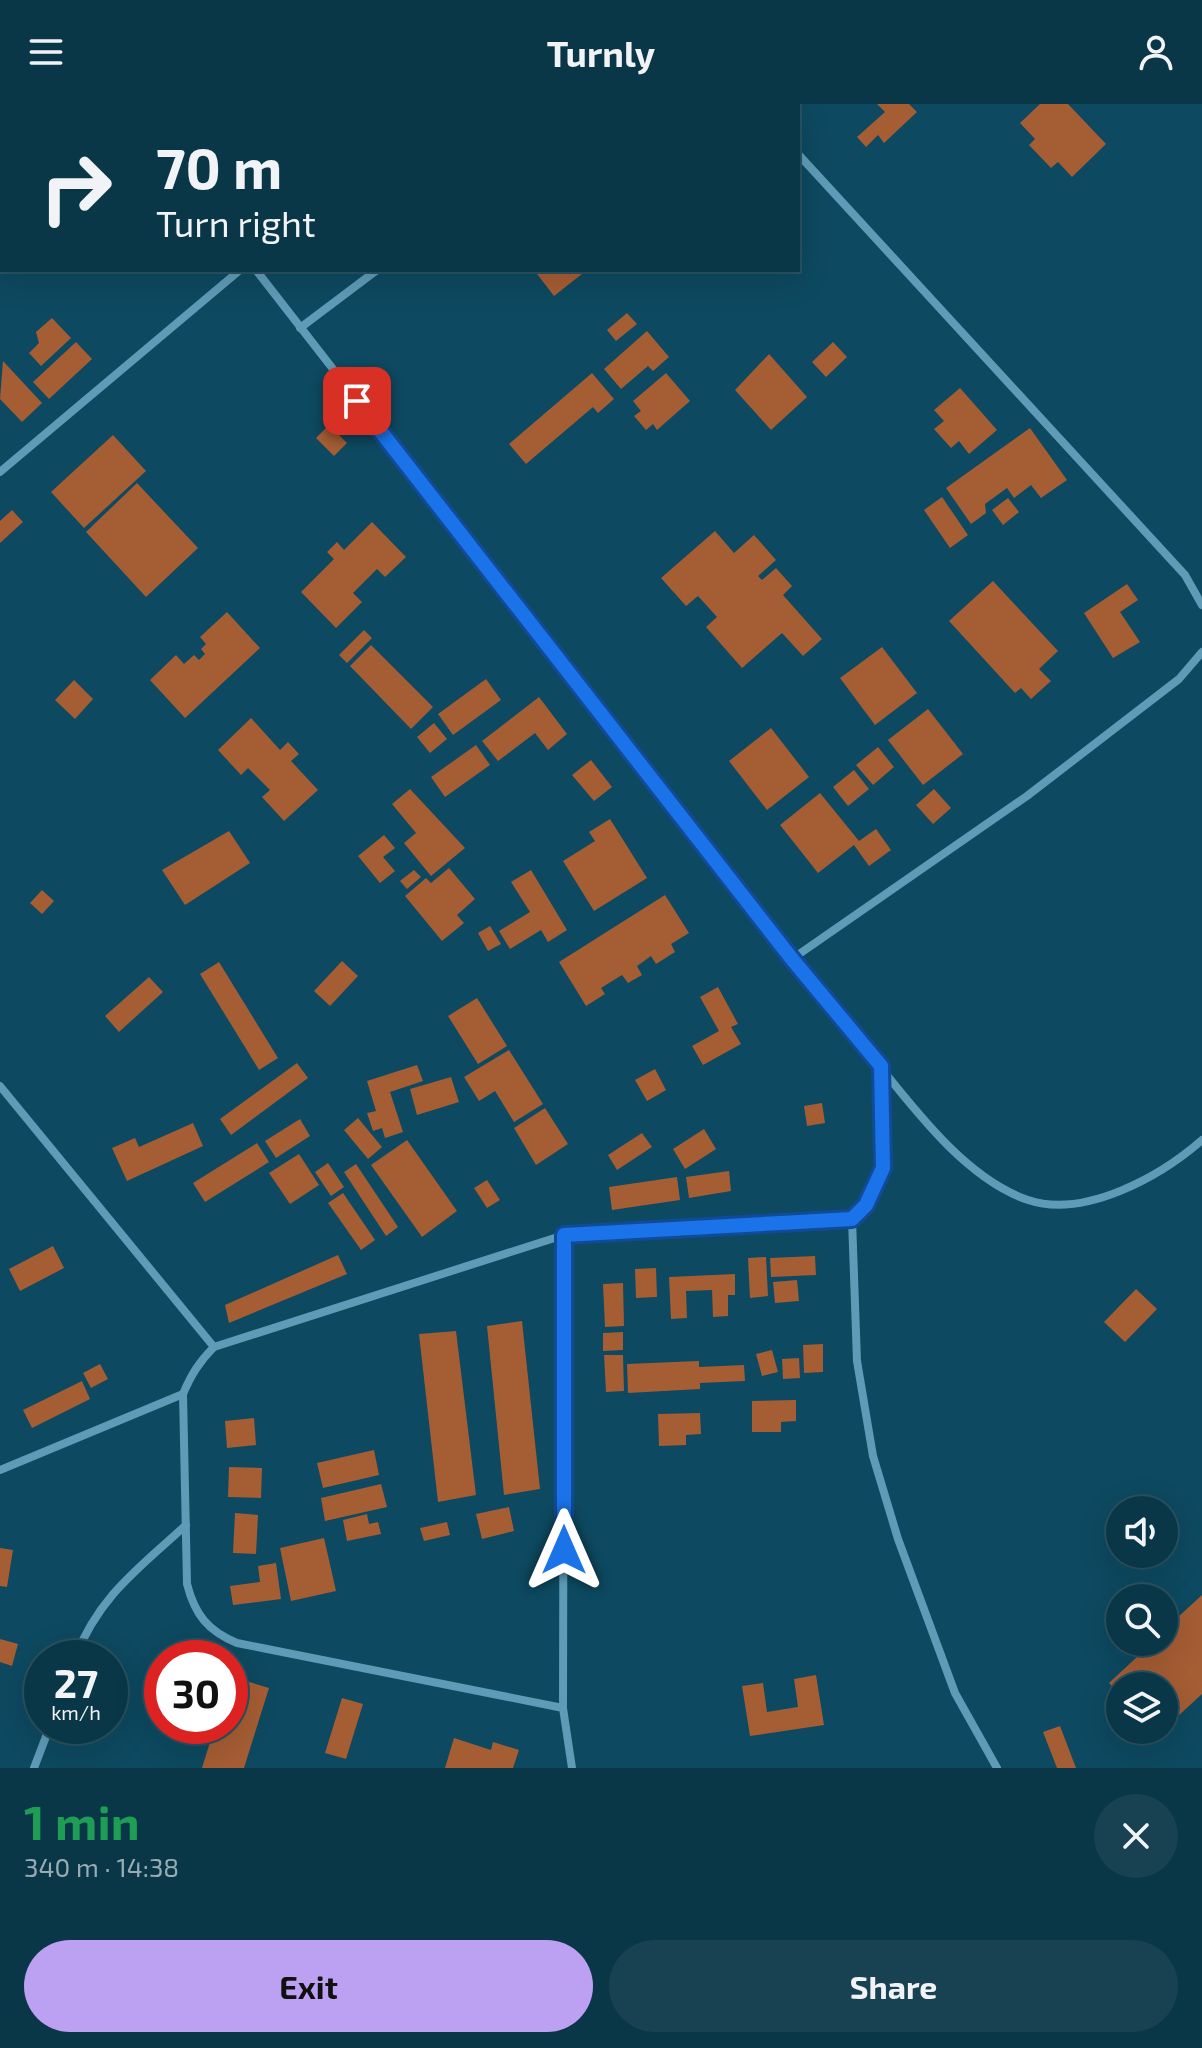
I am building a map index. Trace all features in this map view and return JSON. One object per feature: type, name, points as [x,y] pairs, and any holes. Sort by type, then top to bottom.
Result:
[{"type":"street","points":[[800,156],[1185,575],[1202,605]]},
{"type":"street","points":[[0,472],[238,272]]},
{"type":"street","points":[[258,272],[792,959],[881,1066],[974,1170],[1031,1201],[1060,1203],[1103,1197],[1130,1188],[1163,1171],[1202,1140]]},
{"type":"street","points":[[300,328],[374,272]]},
{"type":"street","points":[[792,959],[1027,796],[1179,679],[1202,652]]},
{"type":"street","points":[[563,1708],[237,1643],[204,1624],[192,1602],[187,1584],[183,1394],[198,1362],[214,1347],[564,1235],[852,1219],[866,1205],[883,1168],[881,1066]]},
{"type":"street","points":[[0,1086],[214,1347]]},
{"type":"street","points":[[852,1219],[857,1361],[873,1456],[898,1539],[955,1693],[997,1768]]},
{"type":"street","points":[[564,1235],[563,1708],[572,1768]]},
{"type":"street","points":[[0,1470],[183,1394]]},
{"type":"street","points":[[83,1640],[94,1615],[109,1596],[186,1525]]},
{"type":"street","points":[[34,1768],[43,1744]]},
{"type":"building","points":[[877,104],[909,104],[917,112],[884,143],[878,135],[866,147],[857,137],[885,112]]},
{"type":"building","points":[[1040,104],[1068,104],[1106,144],[1072,177],[1058,162],[1051,168],[1029,145],[1035,139],[1020,123]]},
{"type":"building","points":[[536,272],[584,272],[554,296]]},
{"type":"building","points":[[627,313],[637,324],[616,341],[607,330]]},
{"type":"building","points":[[52,318],[71,338],[41,366],[29,353],[39,343],[36,332]]},
{"type":"building","points":[[647,331],[669,357],[653,371],[648,366],[621,389],[604,369]]},
{"type":"building","points":[[76,342],[92,359],[49,399],[33,382]]},
{"type":"building","points":[[833,342],[847,357],[826,377],[812,362]]},
{"type":"building","points":[[769,354],[807,397],[771,430],[735,390]]},
{"type":"building","points":[[3,361],[42,403],[22,422],[0,399]]},
{"type":"building","points":[[592,373],[614,399],[598,413],[593,407],[526,464],[509,444]]},
{"type":"building","points":[[666,373],[690,401],[657,430],[653,424],[646,430],[634,416],[641,411],[633,401]]},
{"type":"building","points":[[960,388],[997,430],[969,454],[959,441],[951,448],[934,429],[944,421],[934,410]]},
{"type":"building","points":[[329,425],[347,443],[334,456],[316,438]]},
{"type":"building","points":[[1030,428],[1067,480],[1041,498],[1031,485],[1014,498],[1007,488],[985,504],[986,513],[971,524],[946,488]]},
{"type":"building","points":[[113,435],[146,471],[84,528],[51,492]]},
{"type":"building","points":[[137,483],[198,548],[146,597],[86,532]]},
{"type":"building","points":[[942,497],[968,535],[950,548],[924,510]]},
{"type":"building","points":[[1008,498],[1019,512],[1003,525],[992,510]]},
{"type":"building","points":[[12,510],[23,522],[0,543],[0,521]]},
{"type":"building","points":[[372,522],[406,557],[385,577],[377,569],[353,593],[362,602],[336,628],[301,592],[334,559],[327,552],[337,542],[344,550]]},
{"type":"building","points":[[715,531],[734,553],[754,535],[776,560],[758,576],[762,580],[776,568],[792,586],[783,595],[822,639],[803,656],[782,633],[742,668],[706,627],[717,617],[698,596],[686,606],[661,578]]},
{"type":"building","points":[[993,581],[1058,651],[1039,669],[1051,681],[1031,699],[1021,688],[1015,693],[949,621]]},
{"type":"building","points":[[1127,584],[1138,600],[1120,612],[1140,642],[1113,658],[1084,613]]},
{"type":"building","points":[[227,612],[260,648],[185,718],[150,680],[176,655],[184,664],[194,655],[199,660],[205,654],[201,649],[206,644],[200,637]]},
{"type":"building","points":[[364,630],[372,638],[347,663],[339,655]]},
{"type":"building","points":[[371,645],[433,707],[411,729],[350,666]]},
{"type":"building","points":[[882,647],[917,693],[875,725],[840,678]]},
{"type":"building","points":[[486,679],[501,700],[453,735],[438,714]]},
{"type":"building","points":[[74,680],[93,699],[75,719],[55,700]]},
{"type":"building","points":[[539,697],[567,734],[548,750],[535,733],[498,761],[482,741]]},
{"type":"building","points":[[928,709],[963,754],[923,785],[888,740]]},
{"type":"building","points":[[251,718],[280,750],[288,742],[299,754],[291,761],[318,790],[284,821],[262,797],[270,790],[248,768],[241,775],[218,750]]},
{"type":"building","points":[[434,723],[447,739],[430,753],[417,737]]},
{"type":"building","points":[[771,728],[809,777],[767,810],[729,761]]},
{"type":"building","points":[[476,745],[490,765],[445,797],[431,777]]},
{"type":"building","points":[[878,747],[894,767],[873,785],[856,765]]},
{"type":"building","points":[[591,760],[612,787],[594,801],[572,775]]},
{"type":"building","points":[[854,770],[869,789],[848,806],[833,787]]},
{"type":"building","points":[[410,789],[465,848],[431,876],[404,843],[416,833],[392,804]]},
{"type":"building","points":[[934,789],[951,808],[933,824],[916,805]]},
{"type":"building","points":[[820,793],[859,841],[876,829],[891,850],[869,866],[854,845],[818,873],[780,825]]},
{"type":"building","points":[[610,819],[647,878],[594,911],[563,861],[595,841],[589,832]]},
{"type":"building","points":[[229,831],[250,863],[185,905],[162,870]]},
{"type":"building","points":[[384,835],[395,848],[383,857],[395,871],[380,883],[358,856]]},
{"type":"building","points":[[449,868],[475,899],[457,915],[464,923],[442,941],[405,896],[426,878],[431,883]]},
{"type":"building","points":[[414,870],[421,877],[407,889],[400,881]]},
{"type":"building","points":[[531,870],[567,930],[548,942],[541,930],[510,949],[499,931],[530,912],[511,882]]},
{"type":"building","points":[[42,890],[54,901],[42,914],[30,903]]},
{"type":"building","points":[[665,895],[689,933],[671,944],[675,952],[656,964],[651,956],[637,966],[642,975],[628,983],[622,975],[601,988],[605,994],[586,1006],[559,962]]},
{"type":"building","points":[[490,926],[501,944],[488,951],[478,933]]},
{"type":"building","points":[[342,961],[358,976],[330,1006],[314,991]]},
{"type":"building","points":[[219,962],[278,1058],[259,1070],[200,974]]},
{"type":"building","points":[[149,977],[163,992],[119,1032],[105,1016]]},
{"type":"building","points":[[718,987],[738,1024],[731,1027],[741,1044],[703,1065],[692,1046],[719,1031],[700,997]]},
{"type":"building","points":[[477,998],[507,1046],[478,1064],[448,1016]]},
{"type":"building","points":[[509,1050],[543,1104],[514,1122],[495,1091],[479,1101],[464,1077]]},
{"type":"building","points":[[297,1063],[308,1078],[231,1135],[220,1119]]},
{"type":"building","points":[[417,1065],[423,1081],[390,1092],[403,1132],[385,1138],[382,1128],[373,1131],[367,1113],[376,1111],[367,1081]]},
{"type":"building","points":[[655,1069],[666,1090],[647,1101],[635,1080]]},
{"type":"building","points":[[451,1077],[459,1102],[417,1115],[410,1089]]},
{"type":"building","points":[[822,1103],[825,1123],[807,1126],[804,1106]]},
{"type":"building","points":[[545,1108],[568,1144],[536,1165],[514,1128]]},
{"type":"building","points":[[358,1118],[382,1147],[368,1159],[344,1130]]},
{"type":"building","points":[[300,1119],[310,1136],[276,1158],[265,1141]]},
{"type":"building","points":[[193,1123],[203,1146],[127,1181],[112,1148],[135,1138],[139,1147]]},
{"type":"building","points":[[704,1129],[716,1149],[685,1169],[673,1149]]},
{"type":"building","points":[[642,1133],[652,1147],[617,1170],[608,1155]]},
{"type":"building","points":[[407,1140],[457,1211],[422,1237],[371,1165]]},
{"type":"building","points":[[257,1143],[269,1162],[205,1202],[193,1183]]},
{"type":"building","points":[[299,1154],[319,1185],[290,1204],[269,1173]]},
{"type":"building","points":[[328,1163],[344,1187],[331,1196],[315,1172]]},
{"type":"building","points":[[356,1164],[398,1227],[386,1236],[344,1172]]},
{"type":"building","points":[[729,1171],[731,1191],[689,1198],[686,1177]]},
{"type":"building","points":[[677,1177],[680,1200],[612,1210],[609,1187]]},
{"type":"building","points":[[487,1180],[500,1200],[487,1208],[474,1188]]},
{"type":"building","points":[[343,1193],[375,1240],[361,1250],[328,1203]]},
{"type":"building","points":[[53,1246],[64,1268],[20,1291],[9,1269]]},
{"type":"building","points":[[338,1255],[347,1274],[229,1323],[225,1305]]},
{"type":"building","points":[[815,1256],[816,1275],[771,1277],[770,1258]]},
{"type":"building","points":[[766,1257],[768,1296],[750,1298],[748,1258]]},
{"type":"building","points":[[656,1268],[657,1297],[636,1298],[635,1269]]},
{"type":"building","points":[[735,1274],[735,1295],[728,1295],[728,1316],[713,1317],[712,1290],[686,1291],[687,1318],[671,1319],[669,1277]]},
{"type":"building","points":[[797,1280],[799,1301],[775,1303],[773,1282]]},
{"type":"building","points":[[623,1283],[624,1326],[605,1327],[603,1284]]},
{"type":"building","points":[[1136,1289],[1157,1309],[1125,1342],[1104,1322]]},
{"type":"building","points":[[522,1321],[540,1489],[504,1495],[487,1326]]},
{"type":"building","points":[[456,1331],[476,1495],[438,1502],[419,1334]]},
{"type":"building","points":[[623,1332],[623,1350],[603,1351],[603,1333]]},
{"type":"building","points":[[823,1344],[823,1372],[804,1373],[803,1345]]},
{"type":"building","points":[[772,1350],[778,1372],[762,1376],[756,1354]]},
{"type":"building","points":[[604,1355],[623,1355],[624,1391],[606,1392]]},
{"type":"building","points":[[799,1358],[800,1378],[783,1379],[782,1359]]},
{"type":"building","points":[[699,1361],[699,1367],[744,1365],[745,1381],[700,1383],[700,1389],[628,1393],[627,1364]]},
{"type":"building","points":[[100,1364],[108,1379],[91,1388],[83,1373]]},
{"type":"building","points":[[82,1381],[90,1399],[32,1428],[23,1410]]},
{"type":"building","points":[[796,1400],[796,1421],[781,1422],[781,1432],[752,1432],[752,1401]]},
{"type":"building","points":[[700,1413],[701,1434],[686,1435],[686,1445],[659,1446],[658,1414]]},
{"type":"building","points":[[254,1418],[256,1445],[227,1448],[225,1421]]},
{"type":"building","points":[[374,1450],[379,1475],[323,1488],[317,1463]]},
{"type":"building","points":[[229,1467],[262,1468],[261,1498],[228,1497]]},
{"type":"building","points":[[381,1484],[387,1507],[325,1521],[321,1498]]},
{"type":"building","points":[[509,1507],[514,1531],[482,1539],[476,1514]]},
{"type":"building","points":[[235,1513],[258,1515],[256,1554],[233,1553]]},
{"type":"building","points":[[367,1514],[369,1524],[378,1522],[381,1534],[347,1541],[343,1520]]},
{"type":"building","points":[[447,1522],[450,1535],[424,1541],[420,1528]]},
{"type":"building","points":[[324,1538],[336,1591],[291,1601],[280,1548]]},
{"type":"building","points":[[0,1548],[13,1550],[7,1587],[0,1586]]},
{"type":"building","points":[[276,1563],[281,1599],[233,1605],[230,1586],[260,1582],[258,1566]]},
{"type":"building","points":[[1202,1595],[1202,1694],[1178,1716],[1178,1672],[1121,1672],[1138,1656],[1178,1656],[1178,1617]]},
{"type":"building","points":[[0,1639],[18,1644],[12,1666],[0,1662]]},
{"type":"building","points":[[816,1675],[824,1725],[750,1736],[742,1686],[763,1683],[767,1712],[798,1707],[794,1679]]},
{"type":"building","points":[[248,1682],[269,1688],[244,1768],[202,1768],[209,1744],[248,1744]]},
{"type":"building","points":[[342,1698],[363,1704],[346,1759],[325,1753]]},
{"type":"building","points":[[1060,1726],[1076,1768],[1057,1768],[1043,1732]]},
{"type":"building","points":[[454,1738],[491,1750],[493,1742],[519,1750],[513,1768],[445,1768]]},
{"type":"route","points":[[357,401],[792,959],[881,1066],[883,1168],[866,1205],[852,1219],[564,1235],[564,1550]]}]
